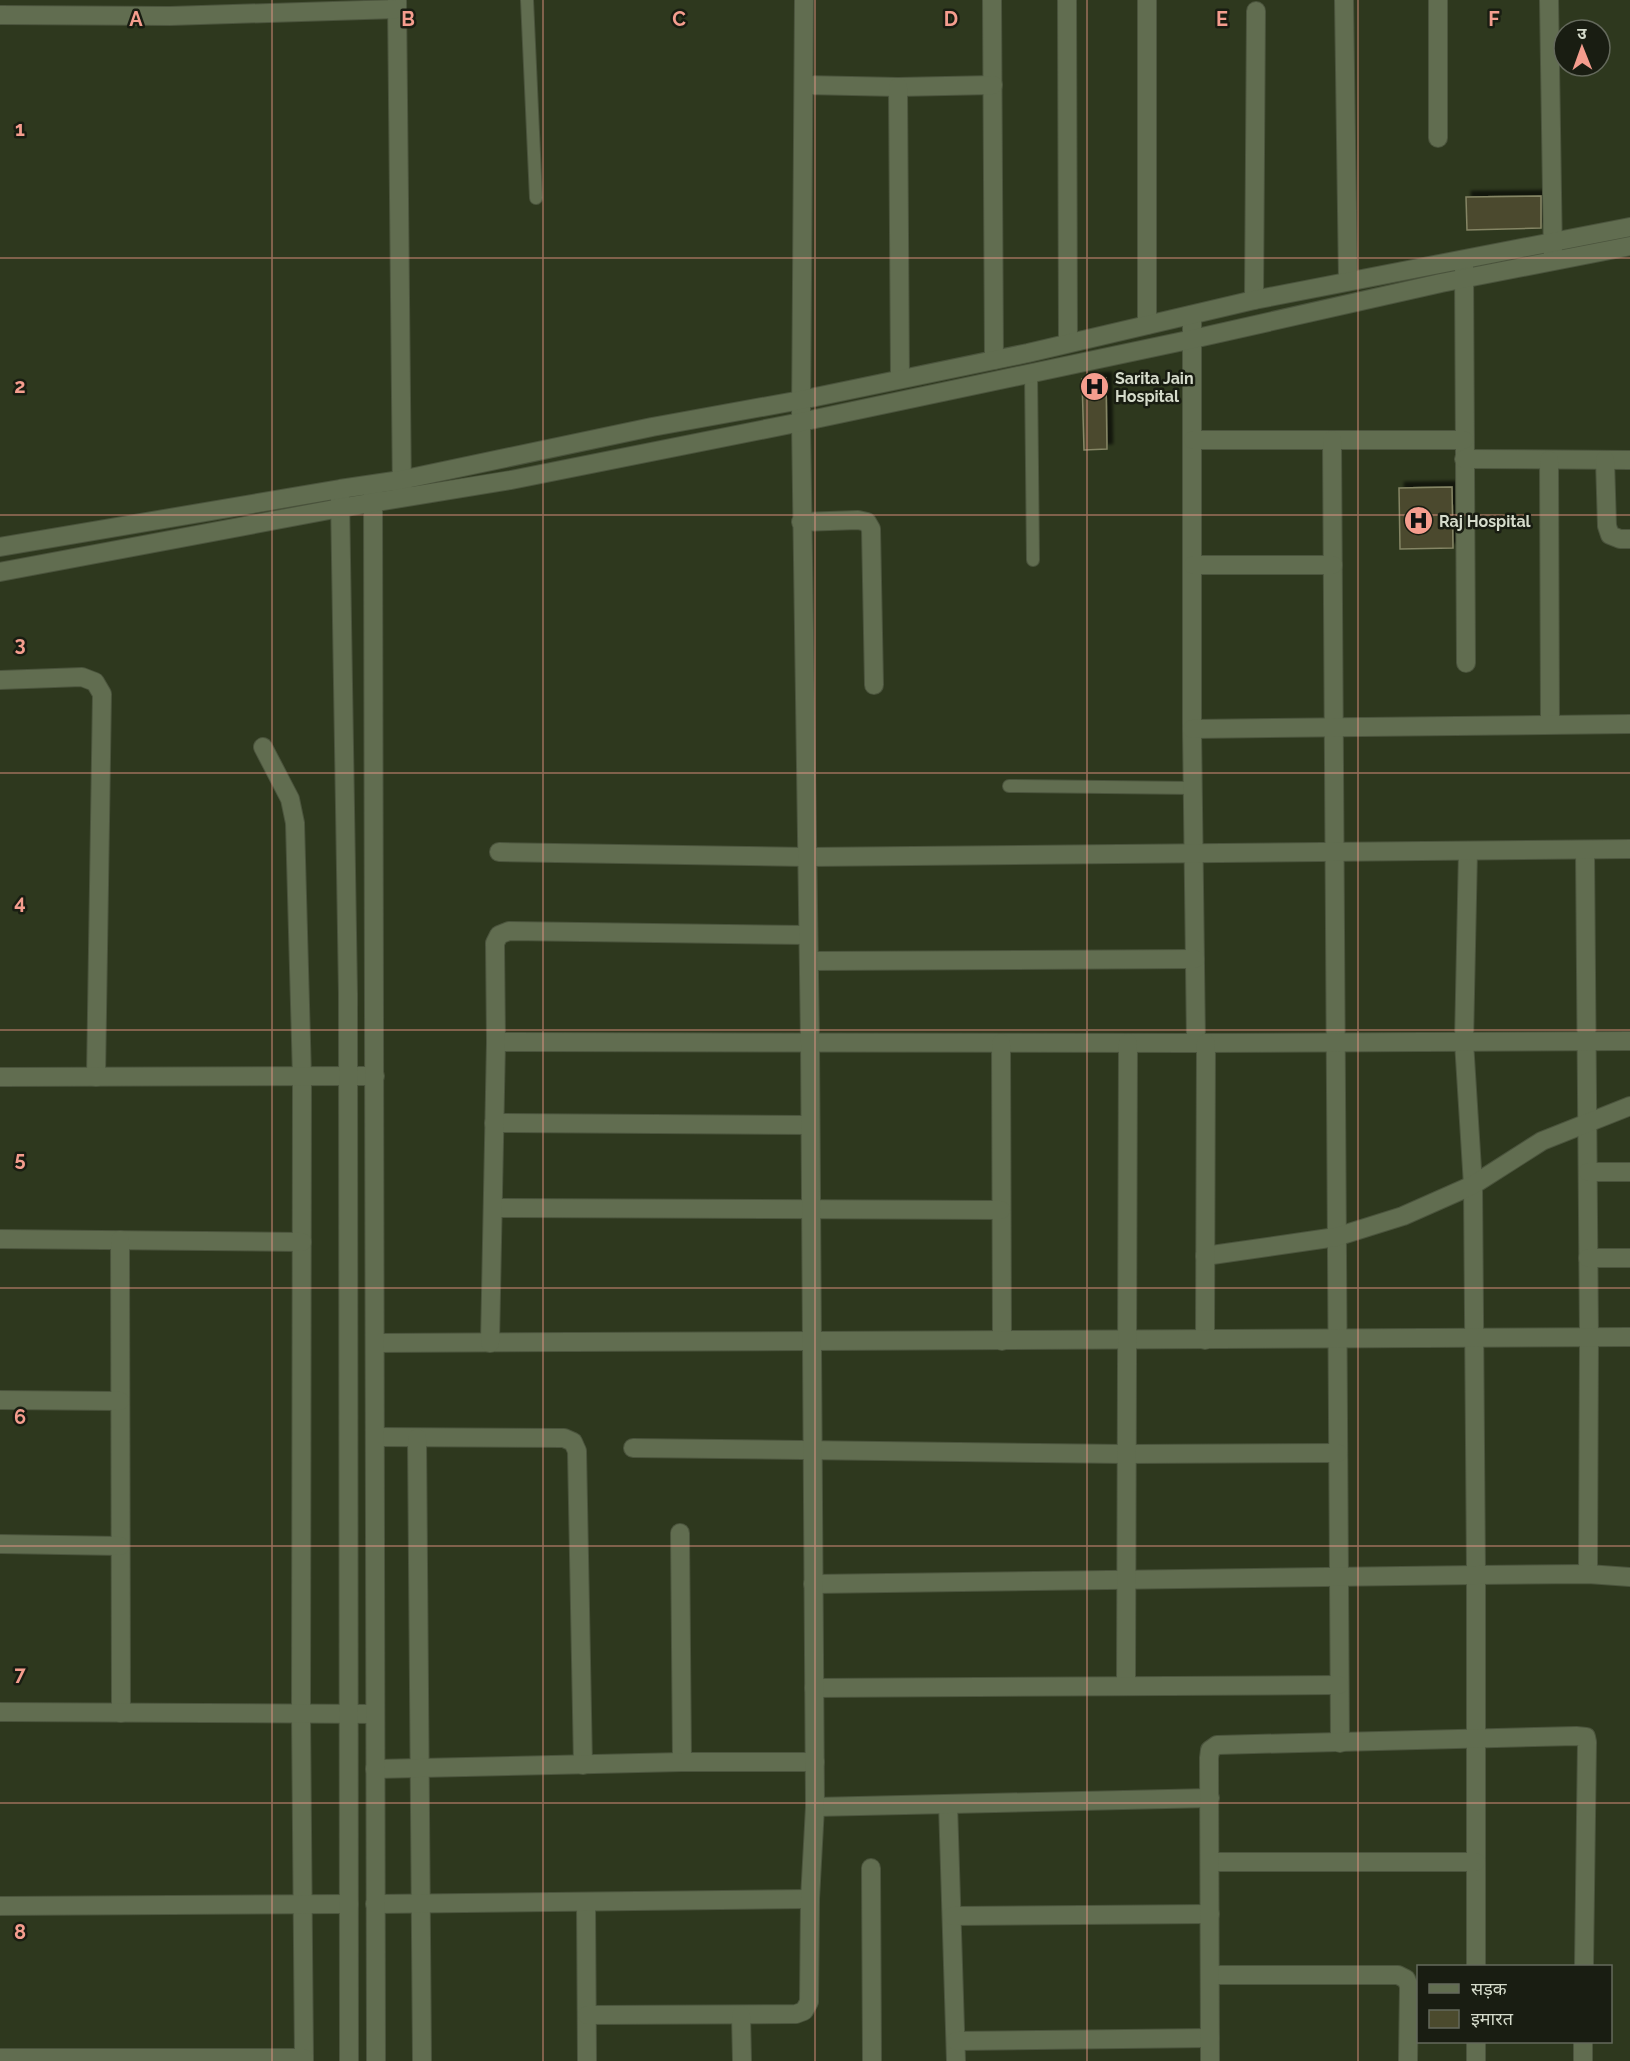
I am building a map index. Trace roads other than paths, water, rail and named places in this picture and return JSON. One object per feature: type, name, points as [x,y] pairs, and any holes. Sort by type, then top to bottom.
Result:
[{"type":"street","points":[[587,2015],[796,2014],[804,2011],[809,2002],[815,1762],[810,1042],[801,522],[804,0]]},
{"type":"street","points":[[992,0],[994,360]]},
{"type":"street","points":[[1067,0],[1068,343]]},
{"type":"street","points":[[1147,0],[1147,325]]},
{"type":"street","points":[[1344,0],[1348,281]]},
{"type":"street","points":[[1438,0],[1438,138]]},
{"type":"street","points":[[1549,0],[1553,261]]},
{"type":"street","points":[[0,15],[170,8],[397,5],[402,489]]},
{"type":"street","points":[[1254,300],[1256,11]]},
{"type":"street","points":[[805,86],[993,86]]},
{"type":"street","points":[[898,87],[900,379]]},
{"type":"street","points":[[0,572],[340,508],[373,494],[402,489],[652,427],[801,400],[994,360],[1254,300],[1630,227]]},
{"type":"street","points":[[402,489],[511,480],[801,422],[1192,339],[1349,302],[1630,246]]},
{"type":"street","points":[[1464,258],[1466,663]]},
{"type":"street","points":[[1192,315],[1194,440],[1192,729],[1195,959],[1201,1043],[1205,1340]]},
{"type":"street","points":[[1194,440],[1464,440]]},
{"type":"street","points":[[1332,440],[1340,1743]]},
{"type":"street","points":[[1464,459],[1630,460]]},
{"type":"street","points":[[1549,460],[1550,724]]},
{"type":"street","points":[[1605,460],[1606,526],[1610,535],[1620,539],[1630,539]]},
{"type":"street","points":[[0,547],[340,489],[373,494]]},
{"type":"street","points":[[340,489],[349,1077],[349,2061]]},
{"type":"street","points":[[373,494],[376,2061]]},
{"type":"street","points":[[801,522],[858,520],[867,522],[870,529],[874,685]]},
{"type":"street","points":[[1193,565],[1333,565]]},
{"type":"street","points":[[0,680],[82,677],[95,682],[102,694],[96,1077]]},
{"type":"street","points":[[1192,729],[1630,724]]},
{"type":"street","points":[[0,2058],[304,2060],[301,1714],[302,1077],[295,823],[290,799],[263,747]]},
{"type":"street","points":[[499,852],[807,857],[1630,849]]},
{"type":"street","points":[[1585,850],[1589,1338],[1588,1574]]},
{"type":"street","points":[[1468,851],[1464,1042],[1473,1185],[1476,1965]]},
{"type":"street","points":[[490,1342],[496,1042],[495,944],[499,934],[509,931],[808,935]]},
{"type":"street","points":[[809,961],[1195,959]]},
{"type":"street","points":[[496,1042],[1630,1041]]},
{"type":"street","points":[[1001,1043],[1002,1341]]},
{"type":"street","points":[[1126,1686],[1128,1043]]},
{"type":"street","points":[[0,1077],[375,1076]]},
{"type":"street","points":[[1205,1256],[1336,1237],[1403,1216],[1473,1185],[1542,1141],[1630,1106]]},
{"type":"street","points":[[494,1123],[810,1125]]},
{"type":"street","points":[[1588,1172],[1630,1172]]},
{"type":"street","points":[[493,1208],[1001,1210]]},
{"type":"street","points":[[0,1239],[302,1242]]},
{"type":"street","points":[[120,1240],[120,1713]]},
{"type":"street","points":[[1588,1258],[1630,1258]]},
{"type":"street","points":[[375,1343],[1630,1337]]},
{"type":"street","points":[[0,1400],[120,1401]]},
{"type":"street","points":[[375,1437],[564,1438],[573,1442],[577,1451],[583,1765]]},
{"type":"street","points":[[417,1438],[422,2061]]},
{"type":"street","points":[[633,1448],[1126,1454],[1338,1453]]},
{"type":"street","points":[[680,1533],[682,1762]]},
{"type":"street","points":[[0,1544],[120,1546]]},
{"type":"street","points":[[813,1584],[1588,1574],[1630,1577]]},
{"type":"street","points":[[814,1688],[1339,1685]]},
{"type":"street","points":[[0,1712],[375,1714]]},
{"type":"street","points":[[1210,2061],[1209,1758],[1210,1750],[1217,1745],[1586,1737],[1584,1965]]},
{"type":"street","points":[[375,1769],[682,1762],[815,1762]]},
{"type":"street","points":[[815,1807],[1210,1798]]},
{"type":"street","points":[[948,1804],[956,2061]]},
{"type":"street","points":[[1210,1862],[1476,1862]]},
{"type":"street","points":[[871,1868],[872,2061]]},
{"type":"street","points":[[375,1904],[810,1899]]},
{"type":"street","points":[[586,1903],[587,2061]]},
{"type":"street","points":[[0,1906],[349,1904]]},
{"type":"street","points":[[952,1916],[1210,1914]]},
{"type":"street","points":[[1210,1975],[1398,1975],[1406,1978],[1409,1986],[1408,2061]]},
{"type":"street","points":[[741,2015],[742,2061]]},
{"type":"street","points":[[956,2041],[1210,2038]]},
{"type":"street","points":[[1476,2043],[1476,2061]]},
{"type":"street","points":[[1583,2043],[1583,2061]]},
{"type":"lane","points":[[527,0],[536,198]]},
{"type":"lane","points":[[1031,372],[1033,560]]},
{"type":"lane","points":[[1009,786],[1193,788]]},
{"type":"place","name":"Sarita Jain Hospital","points":[[1094,387]]},
{"type":"place","name":"Raj Hospital","points":[[1418,521]]}]
